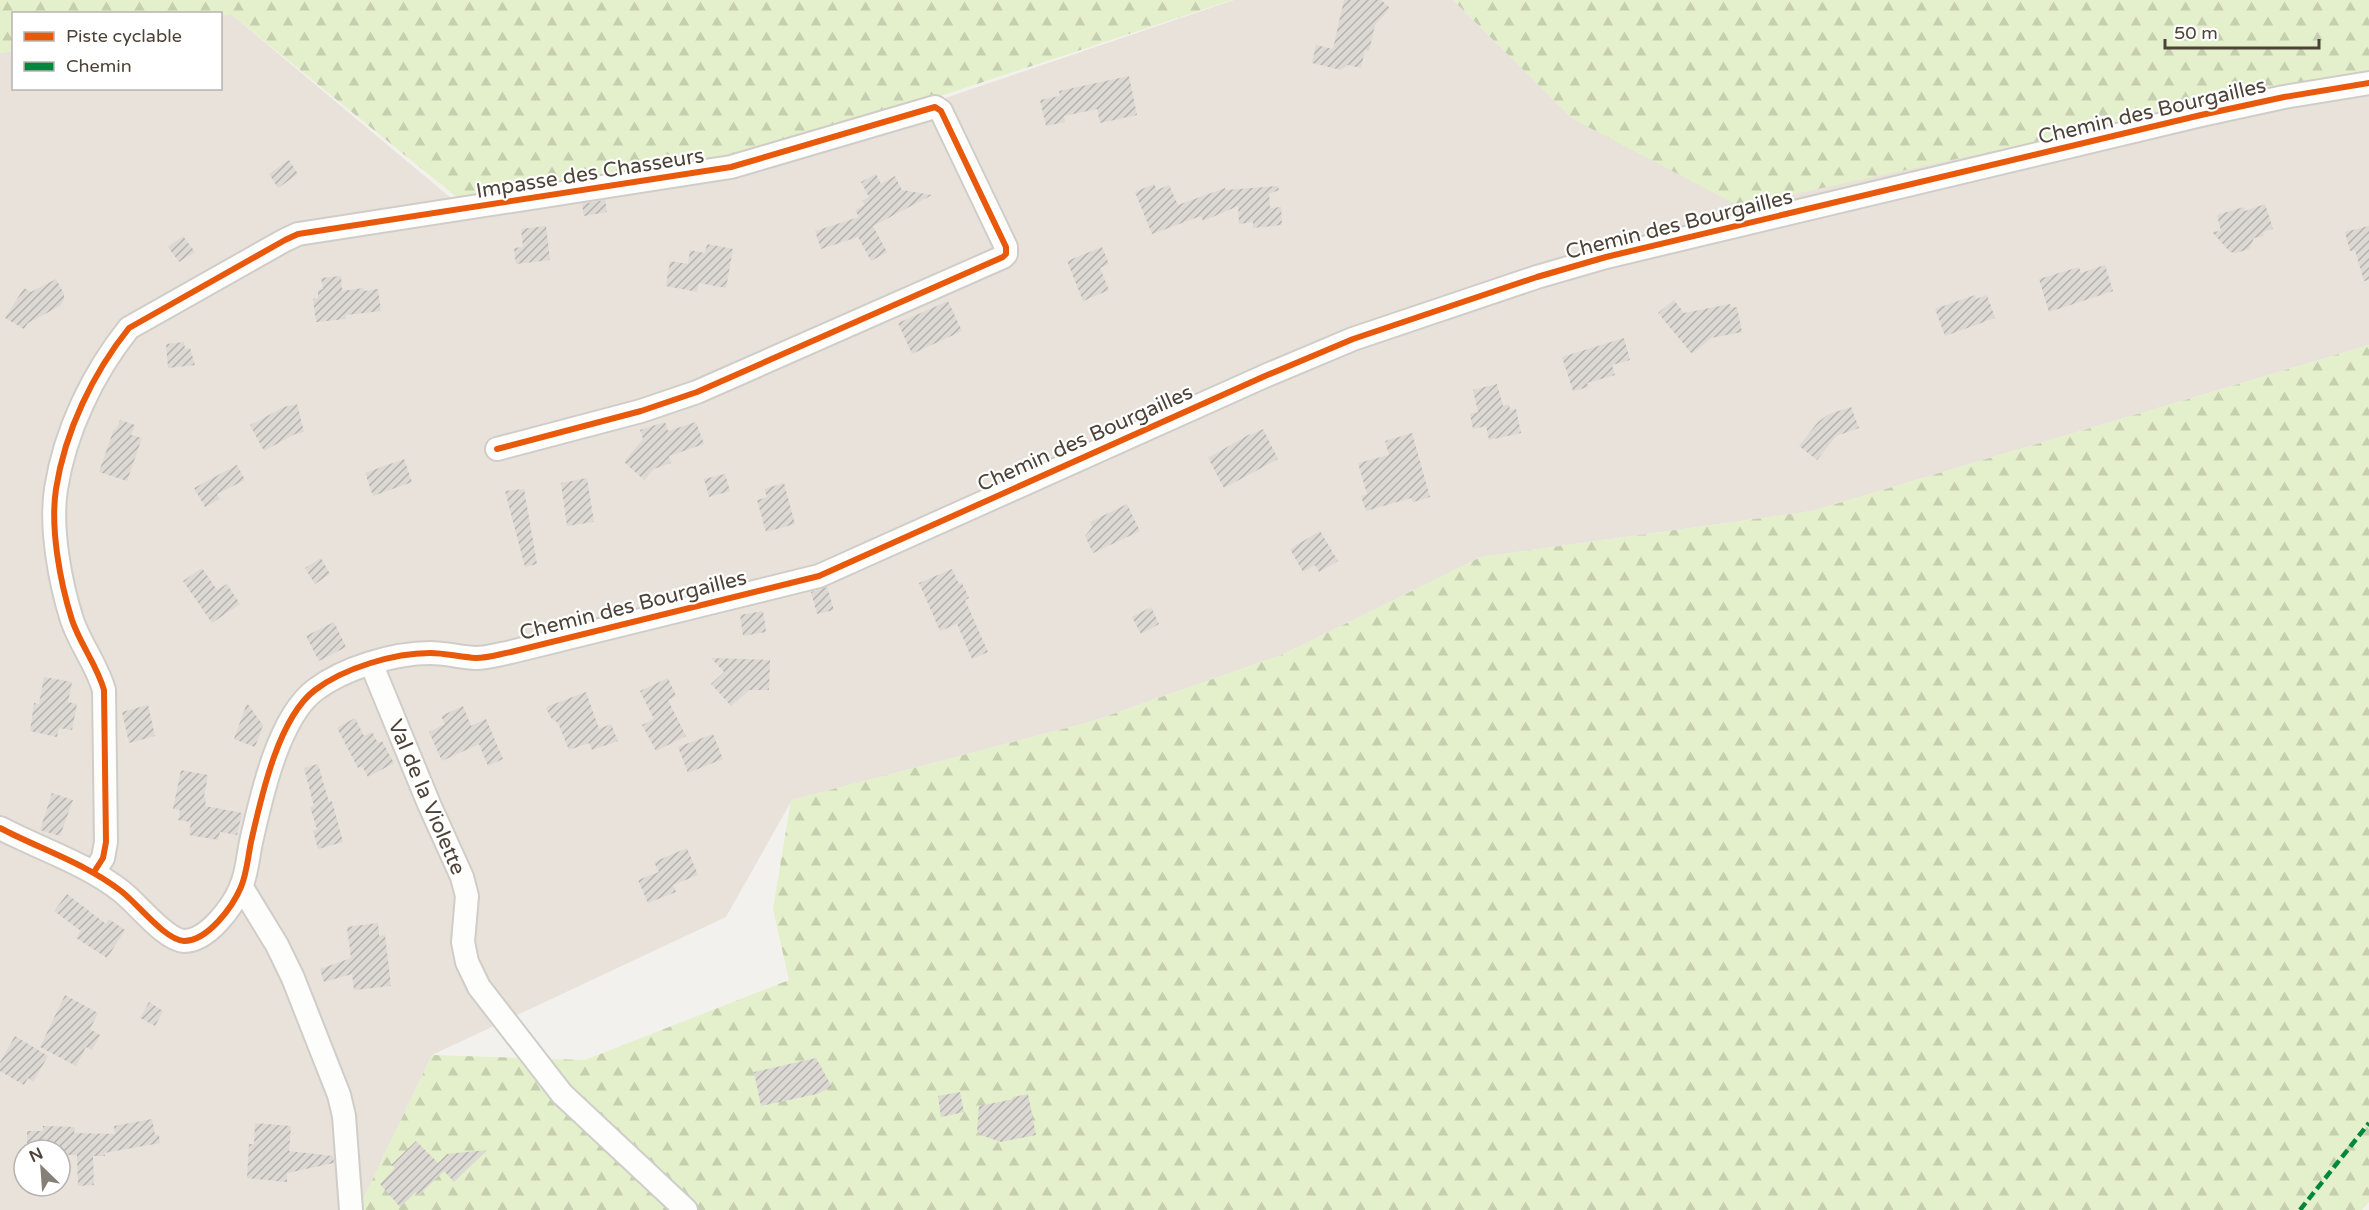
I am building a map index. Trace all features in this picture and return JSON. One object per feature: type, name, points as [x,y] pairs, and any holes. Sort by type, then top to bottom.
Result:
[{"type":"street","name":"Chemin des Bourgailles","points":[[0,828],[94,872],[122,892],[165,931],[184,941],[197,938],[221,919],[241,886],[257,816],[289,722],[301,702],[329,681],[371,663],[398,656],[429,653],[478,658],[511,652],[819,576],[1265,376],[1353,339],[1463,301],[1596,260],[2201,115],[2284,97],[2369,83]]},
{"type":"street","name":"Impasse des Chasseurs","points":[[94,872],[103,858],[106,842],[104,690],[99,671],[73,623],[64,590],[59,566],[56,490],[81,404],[117,343],[129,328],[298,234],[731,167],[935,107],[941,111],[1006,247],[1006,254],[1003,258],[697,392],[641,411],[497,449]]},
{"type":"street","name":"Val de la Violette","points":[[371,663],[429,804],[462,877],[467,896],[463,942],[467,962],[478,987],[562,1094],[686,1210]]},
{"type":"street","points":[[241,886],[277,945],[293,978],[339,1095],[344,1116],[351,1210]]},
{"type":"shaded area","points":[[1234,0],[1453,0],[1573,119],[2312,82],[2369,77],[2369,345],[1812,511],[1481,557],[1284,654],[1090,722],[792,800],[726,917],[432,1055],[358,1210],[0,1210],[0,53],[12,51],[12,90],[222,90],[222,16],[231,14],[464,209],[810,144]]},
{"type":"green space","points":[[0,0],[1232,0],[792,145],[470,208],[231,14],[222,16],[222,12],[12,12],[12,51],[0,53]]},
{"type":"green space","points":[[1453,0],[2369,0],[2369,77],[2312,82],[1739,206],[1573,119]]},
{"type":"green space","points":[[2369,345],[2369,1202],[2362,1210],[358,1210],[432,1055],[585,1060],[789,980],[773,909],[791,800],[1090,722],[1284,654],[1481,557],[1812,511]]},
{"type":"building","points":[[1344,0],[1381,0],[1390,8],[1375,25],[1369,51],[1365,50],[1361,68],[1347,65],[1341,70],[1312,63],[1316,45],[1333,49]]},
{"type":"building","points":[[1129,76],[1137,115],[1100,123],[1097,109],[1064,116],[1065,122],[1046,126],[1040,100],[1060,96],[1059,91]]},
{"type":"building","points":[[289,160],[298,174],[278,188],[269,174]]},
{"type":"building","points":[[876,174],[881,184],[895,176],[902,190],[932,195],[873,226],[887,252],[871,261],[858,237],[821,249],[815,231],[859,217],[855,210],[865,205],[862,201],[869,197],[861,182]]},
{"type":"building","points":[[1154,184],[1157,190],[1169,185],[1178,205],[1225,188],[1226,190],[1278,186],[1279,190],[1269,194],[1270,208],[1281,207],[1282,225],[1253,228],[1253,222],[1239,224],[1238,206],[1203,221],[1201,216],[1152,234],[1135,192]]},
{"type":"building","points":[[605,200],[607,212],[584,216],[582,204]]},
{"type":"building","points":[[2265,204],[2273,229],[2263,232],[2264,236],[2254,238],[2249,249],[2236,253],[2230,252],[2212,232],[2221,231],[2217,215],[2244,207],[2245,211]]},
{"type":"building","points":[[546,226],[550,260],[516,264],[514,248],[523,247],[521,229]]},
{"type":"building","points":[[2369,226],[2369,280],[2364,281],[2355,250],[2350,251],[2345,232]]},
{"type":"building","points":[[183,236],[195,252],[179,262],[168,247]]},
{"type":"building","points":[[707,244],[733,249],[726,288],[699,283],[697,292],[666,286],[670,261],[688,264],[690,250],[705,253]]},
{"type":"building","points":[[1102,247],[1109,264],[1100,268],[1109,290],[1083,301],[1067,261]]},
{"type":"building","points":[[2105,265],[2113,291],[2049,312],[2039,279],[2079,267],[2081,273]]},
{"type":"building","points":[[341,276],[342,291],[378,289],[381,311],[346,315],[346,319],[316,322],[313,299],[318,298],[318,290],[323,289],[321,278]]},
{"type":"building","points":[[56,279],[64,294],[64,300],[60,306],[28,323],[24,329],[5,318],[24,288],[31,292]]},
{"type":"building","points":[[1975,295],[1976,299],[1987,295],[1995,318],[1945,336],[1935,309]]},
{"type":"building","points":[[1674,300],[1684,313],[1730,304],[1731,308],[1737,307],[1742,332],[1711,338],[1692,354],[1658,313]]},
{"type":"building","points":[[948,301],[962,331],[912,354],[898,323]]},
{"type":"building","points":[[1624,338],[1630,360],[1612,365],[1615,375],[1587,383],[1589,387],[1573,391],[1562,357]]},
{"type":"building","points":[[184,342],[185,349],[190,348],[195,365],[168,368],[166,344]]},
{"type":"building","points":[[1497,384],[1503,406],[1509,404],[1510,410],[1516,409],[1521,433],[1489,440],[1486,426],[1473,429],[1470,414],[1478,412],[1473,390]]},
{"type":"building","points":[[297,404],[304,432],[295,434],[264,451],[250,425],[284,407]]},
{"type":"building","points":[[1851,407],[1859,428],[1836,436],[1817,460],[1799,446],[1818,422],[1829,414]]},
{"type":"building","points":[[120,420],[135,425],[131,435],[142,438],[127,481],[99,472],[114,429],[116,430]]},
{"type":"building","points":[[665,422],[668,431],[696,422],[704,444],[669,456],[671,463],[654,469],[644,480],[624,462],[643,439],[640,430]]},
{"type":"building","points":[[1263,429],[1278,459],[1224,488],[1208,458]]},
{"type":"building","points":[[1412,433],[1430,497],[1413,502],[1411,498],[1366,511],[1361,496],[1367,494],[1358,463],[1389,455],[1385,441]]},
{"type":"building","points":[[404,459],[412,482],[373,496],[365,473]]},
{"type":"building","points":[[237,465],[245,480],[217,494],[220,499],[205,507],[194,488]]},
{"type":"building","points":[[725,474],[730,491],[709,497],[704,479]]},
{"type":"building","points":[[587,478],[594,522],[567,526],[561,483]]},
{"type":"building","points":[[784,483],[795,524],[766,532],[757,500],[767,497],[764,489]]},
{"type":"building","points":[[524,489],[537,564],[525,567],[505,491]]},
{"type":"building","points":[[1127,504],[1140,531],[1093,553],[1085,536],[1092,527],[1090,522]]},
{"type":"building","points":[[1320,531],[1338,561],[1319,572],[1315,565],[1303,572],[1290,549]]},
{"type":"building","points":[[321,558],[330,574],[315,584],[305,568]]},
{"type":"building","points":[[202,568],[217,590],[227,584],[240,604],[212,623],[183,581]]},
{"type":"building","points":[[952,569],[969,598],[965,600],[988,652],[972,659],[957,624],[940,631],[919,583]]},
{"type":"building","points":[[827,587],[834,610],[817,614],[811,592]]},
{"type":"building","points":[[1151,607],[1159,624],[1141,634],[1132,617]]},
{"type":"building","points":[[763,611],[766,632],[743,636],[740,615]]},
{"type":"building","points":[[334,622],[346,647],[319,661],[306,636]]},
{"type":"building","points":[[711,658],[770,660],[769,690],[749,690],[731,706],[711,684],[724,672]]},
{"type":"building","points":[[44,677],[72,682],[68,702],[77,704],[72,730],[59,728],[57,737],[30,731],[34,703],[39,704]]},
{"type":"building","points":[[668,678],[676,696],[668,700],[686,736],[656,751],[642,725],[654,719],[640,691]]},
{"type":"building","points":[[586,692],[599,729],[611,724],[618,741],[592,750],[589,743],[569,750],[558,723],[550,717],[546,707]]},
{"type":"building","points":[[247,703],[263,725],[255,747],[234,739]]},
{"type":"building","points":[[148,705],[155,736],[129,743],[122,712]]},
{"type":"building","points":[[463,706],[471,726],[486,719],[503,759],[488,766],[479,744],[442,761],[429,732],[445,724],[441,716]]},
{"type":"building","points":[[355,718],[364,736],[372,732],[378,743],[382,741],[394,763],[368,777],[362,766],[358,768],[337,728]]},
{"type":"building","points":[[713,734],[723,759],[688,773],[678,747]]},
{"type":"building","points":[[318,764],[329,802],[332,801],[343,842],[318,849],[313,831],[317,829],[310,807],[314,806],[304,768]]},
{"type":"building","points":[[181,770],[208,775],[204,797],[206,798],[205,806],[242,813],[237,835],[220,832],[218,840],[189,835],[191,822],[178,820],[180,810],[173,809]]},
{"type":"building","points":[[52,793],[73,800],[60,836],[40,830]]},
{"type":"building","points":[[687,848],[698,875],[673,885],[676,892],[648,903],[638,880],[659,872],[654,862]]},
{"type":"building","points":[[67,894],[106,924],[109,919],[125,930],[107,958],[76,938],[81,931],[54,911]]},
{"type":"building","points":[[378,923],[379,936],[385,935],[391,986],[354,990],[352,974],[324,982],[320,969],[351,958],[347,927]]},
{"type":"building","points":[[65,995],[98,1013],[90,1029],[100,1035],[92,1050],[86,1047],[76,1066],[40,1047]]},
{"type":"building","points":[[149,1002],[163,1011],[155,1026],[140,1018]]},
{"type":"building","points":[[15,1036],[48,1056],[33,1082],[28,1078],[24,1085],[0,1071],[0,1062]]},
{"type":"building","points":[[816,1058],[832,1087],[817,1094],[761,1106],[754,1072]]},
{"type":"building","points":[[960,1092],[964,1112],[941,1117],[938,1096]]},
{"type":"building","points":[[1028,1094],[1036,1135],[1001,1142],[981,1135],[977,1130],[979,1106]]},
{"type":"building","points":[[152,1119],[155,1135],[159,1135],[160,1143],[104,1153],[105,1156],[93,1156],[94,1185],[78,1186],[77,1155],[72,1155],[72,1138],[27,1138],[27,1131],[43,1131],[43,1126],[75,1127],[74,1133],[115,1134],[114,1126]]},
{"type":"building","points":[[255,1123],[291,1126],[289,1151],[333,1156],[334,1163],[287,1173],[287,1182],[247,1178],[249,1144],[254,1144]]},
{"type":"building","points":[[416,1141],[438,1163],[447,1154],[487,1150],[454,1182],[444,1171],[419,1195],[416,1192],[400,1207],[380,1184],[395,1168],[391,1165]]},
{"type":"marked path","points":[[2300,1210],[2369,1123]]},
{"type":"cycle path","points":[[0,828],[93,872],[121,891],[151,920],[176,939],[184,941],[193,939],[202,935],[218,921],[241,887],[266,782],[281,739],[291,719],[315,690],[340,675],[370,663],[416,654],[436,653],[476,658],[493,656],[819,576],[1265,376],[1353,339],[1537,277],[1606,257],[2201,115],[2284,97],[2369,83]]},
{"type":"cycle path","points":[[94,872],[103,858],[106,842],[104,690],[72,620],[57,555],[54,504],[60,467],[82,404],[92,383],[129,328],[298,234],[731,167],[935,107],[941,111],[1006,247],[1006,254],[1003,257],[697,392],[641,411],[497,449]]}]
